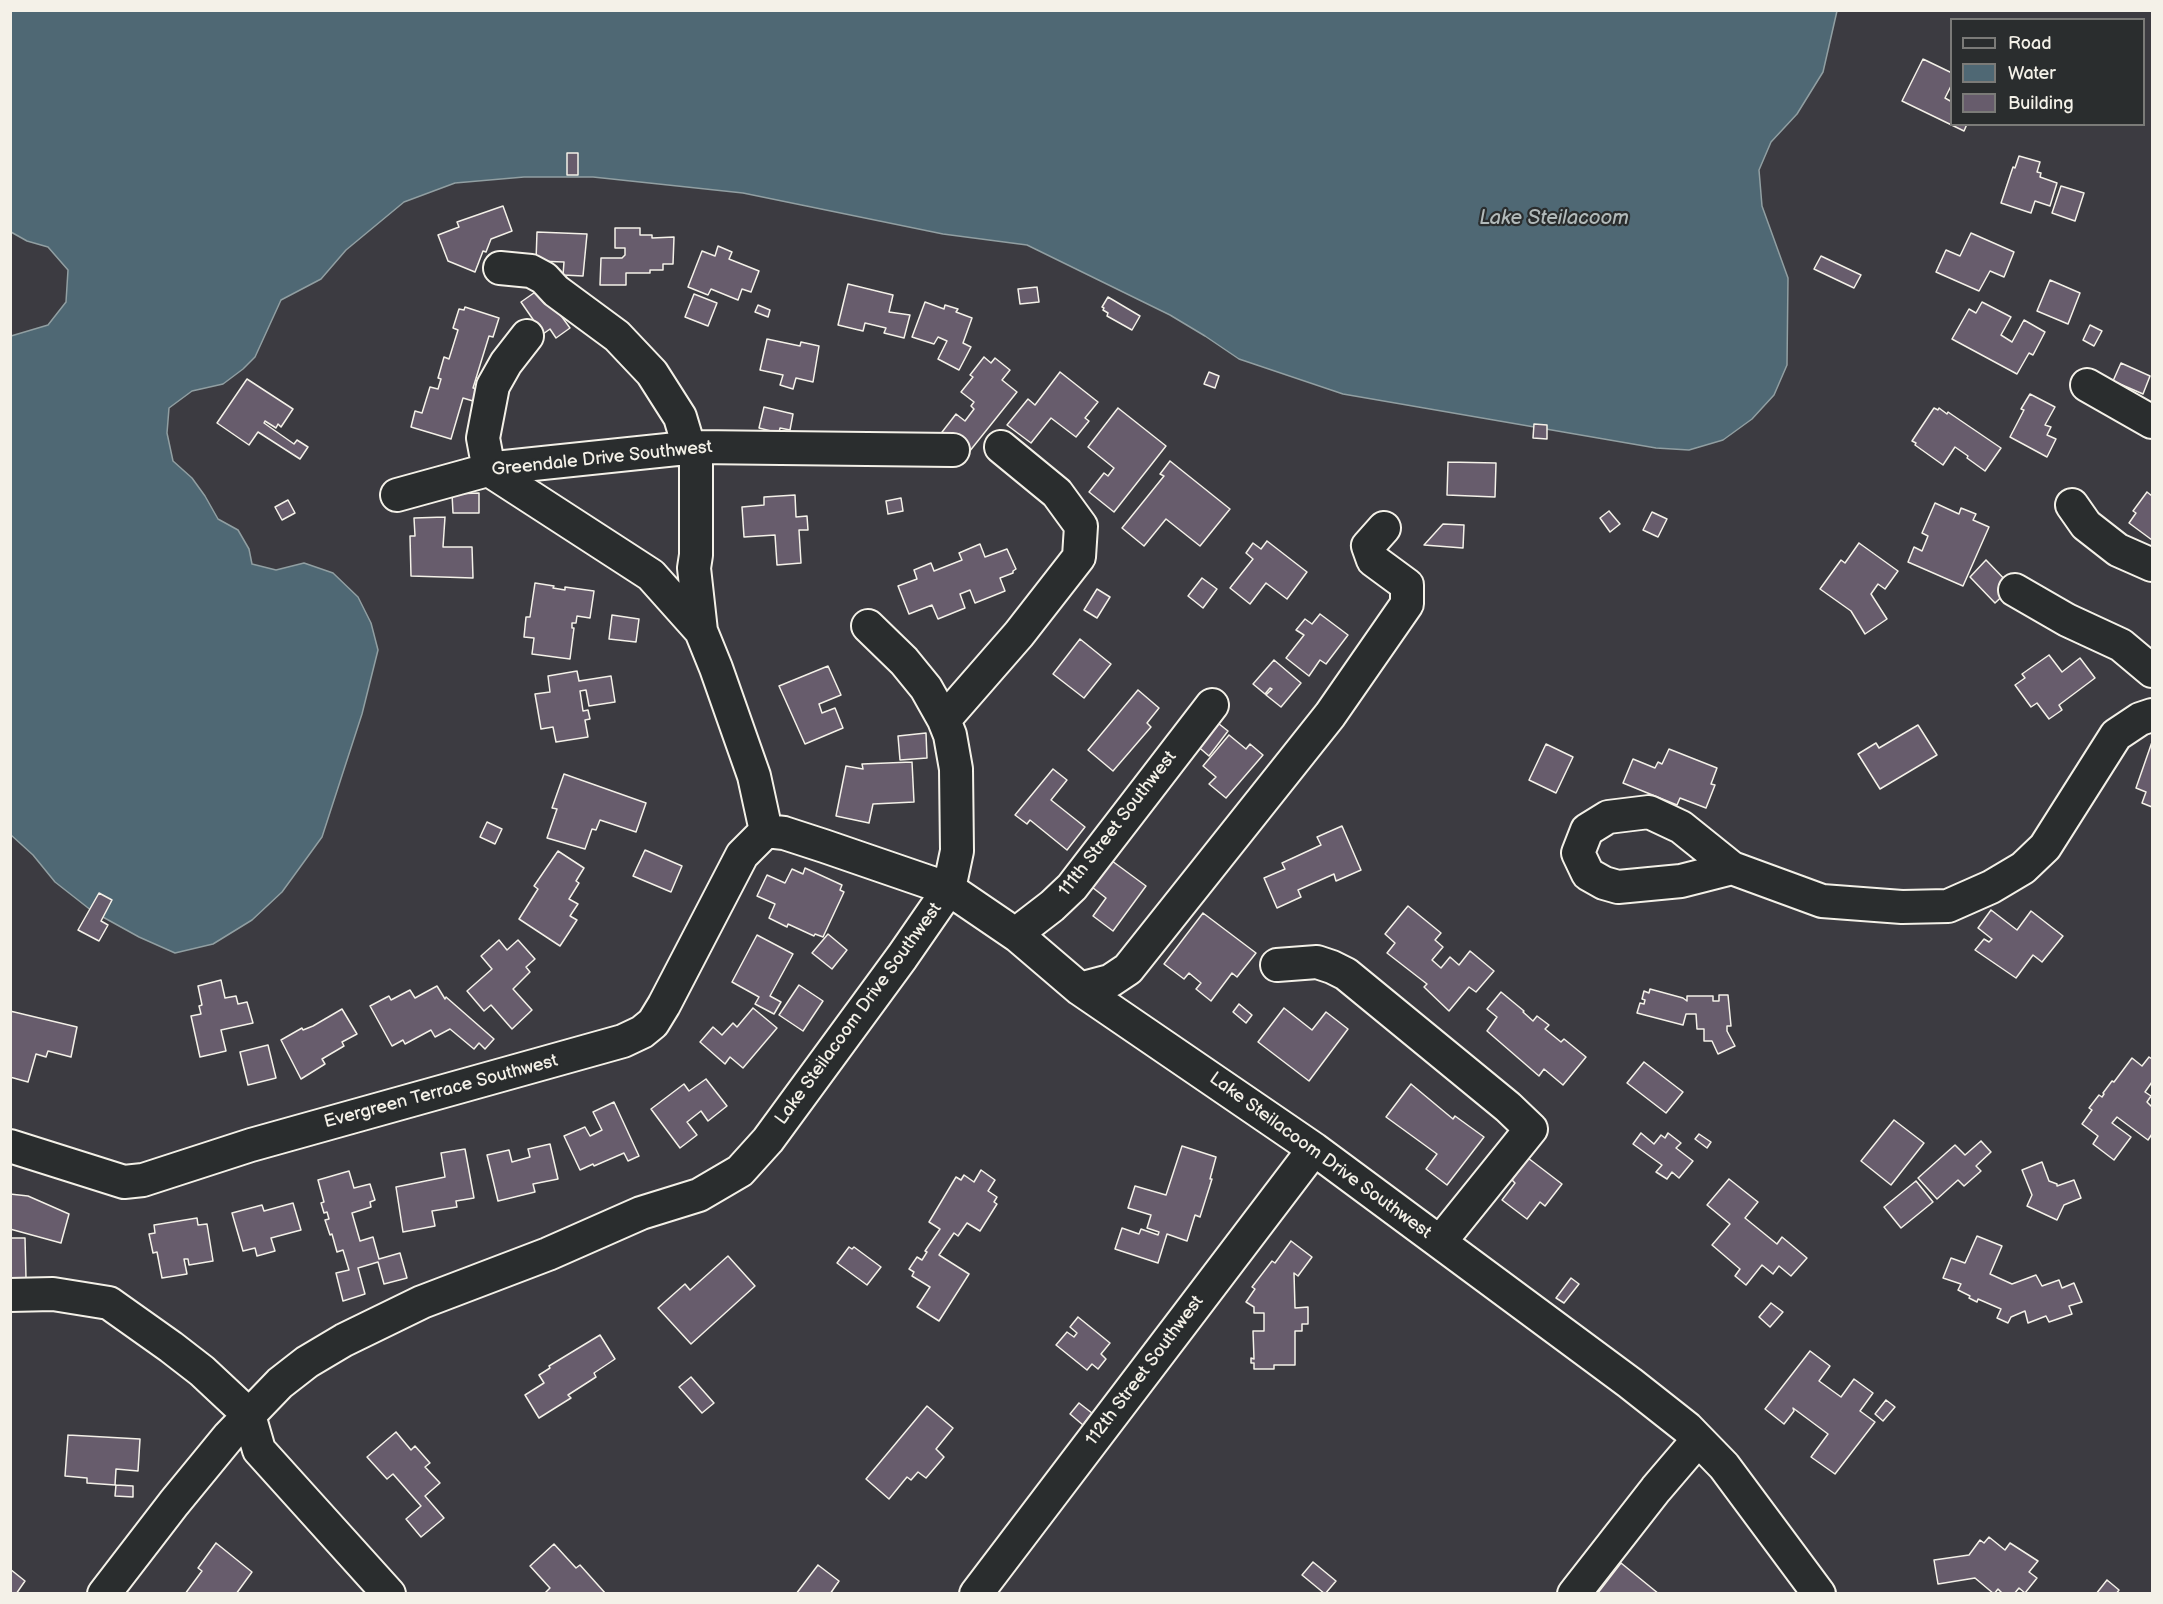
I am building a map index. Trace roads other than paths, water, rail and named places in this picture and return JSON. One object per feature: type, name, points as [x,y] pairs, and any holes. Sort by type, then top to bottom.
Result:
[{"type":"street","points":[[500,268],[531,271],[544,278],[556,291],[617,336],[652,373],[680,417],[692,447],[696,555],[694,568],[700,631]]},
{"type":"street","points":[[527,336],[506,363],[493,386],[483,438],[489,470],[651,574],[700,631],[716,668],[754,776],[766,831],[794,836],[949,889],[957,852],[956,769],[950,735],[926,688],[904,661],[868,626]]},
{"type":"street","points":[[2087,385],[2152,422]]},
{"type":"street","name":"Greendale Drive Southwest","points":[[397,495],[489,470],[692,447],[953,450]]},
{"type":"street","points":[[944,720],[1019,634],[1079,557],[1081,526],[1057,493],[1001,447]]},
{"type":"street","points":[[2072,505],[2086,525],[2118,550],[2152,565]]},
{"type":"street","points":[[1080,989],[1110,981],[1128,969],[1330,715],[1407,604],[1407,585],[1373,560],[1368,546],[1384,528]]},
{"type":"street","points":[[651,574],[696,555]]},
{"type":"street","points":[[2015,590],[2067,620],[2121,645],[2152,671]]},
{"type":"street","name":"111th Street Southwest","points":[[1018,936],[1026,926],[1072,887],[1212,705]]},
{"type":"street","points":[[1732,868],[1822,901],[1902,908],[1948,906],[1990,887],[2023,868],[2045,847],[2116,735],[2140,719],[2152,715]]},
{"type":"street","name":"Evergreen Terrace Southwest","points":[[10,1146],[124,1182],[143,1180],[251,1145],[623,1041],[642,1032],[653,1023],[742,855],[766,831]]},
{"type":"street","name":"Lake Steilacoom Drive Southwest","points":[[104,1593],[229,1436],[280,1383],[307,1362],[382,1320],[422,1302],[548,1254],[641,1213],[699,1195],[740,1171],[768,1140],[949,889],[1018,936],[1080,989],[1314,1149],[1630,1383],[1687,1428],[1697,1441],[1724,1466],[1819,1593]]},
{"type":"street","points":[[1277,964],[1317,962],[1346,974],[1508,1107],[1531,1130],[1440,1242]]},
{"type":"street","name":"112th Street Southwest","points":[[976,1593],[1314,1149]]},
{"type":"street","points":[[10,1295],[52,1294],[109,1303],[187,1359],[249,1415],[259,1450],[389,1593]]},
{"type":"street","points":[[1574,1593],[1697,1441]]},
{"type":"water","name":"Lake Steilacoom","points":[[11,11],[1837,11],[1823,72],[1797,114],[1771,142],[1759,170],[1762,206],[1788,278],[1787,365],[1774,395],[1752,419],[1723,440],[1689,450],[1656,448],[1343,394],[1239,359],[1170,315],[1027,245],[943,234],[743,193],[593,177],[524,177],[455,183],[404,202],[346,250],[321,279],[281,300],[255,357],[243,369],[223,384],[192,391],[169,408],[167,433],[173,461],[192,478],[218,519],[238,530],[249,549],[252,564],[276,570],[304,563],[333,573],[358,597],[371,623],[378,650],[362,714],[322,837],[282,892],[252,920],[213,944],[175,953],[139,937],[92,911],[55,882],[33,855],[11,835],[11,336],[48,325],[66,302],[68,270],[48,247],[27,241],[11,232]]}]
